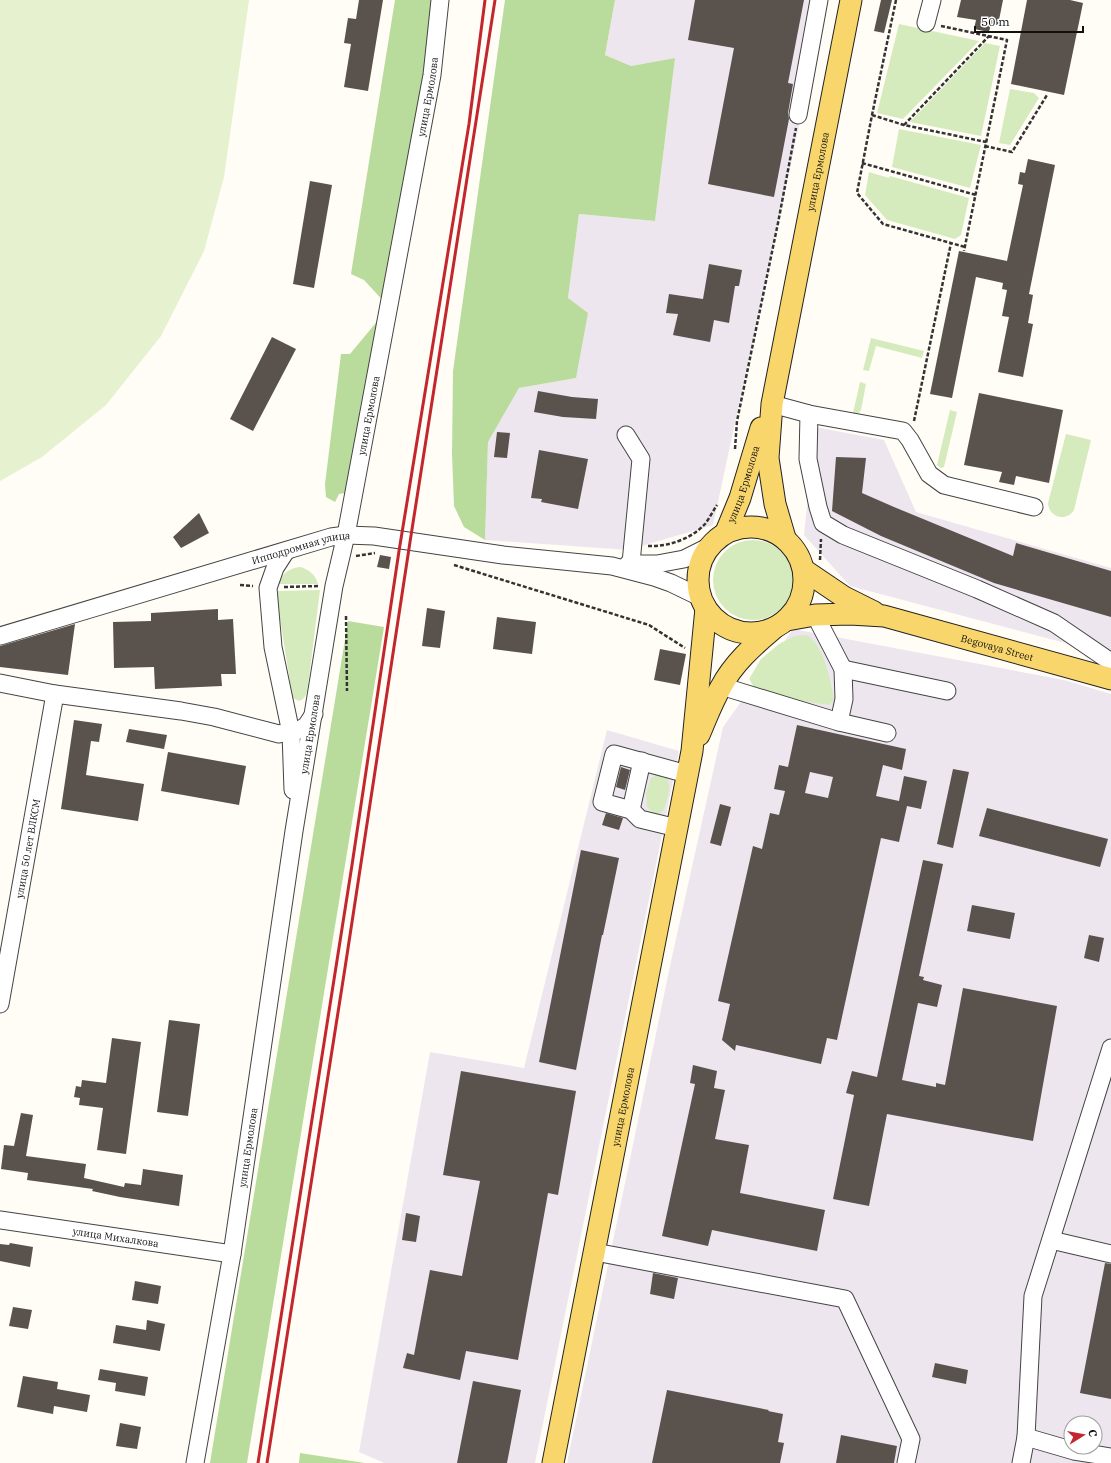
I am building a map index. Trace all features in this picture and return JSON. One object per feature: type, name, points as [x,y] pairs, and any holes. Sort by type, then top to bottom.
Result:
[{"type":"main road","name":"улица Ермолова","points":[[785,538],[775,504],[768,458],[772,404],[851,0]]},
{"type":"main road","name":"улица Ермолова","points":[[726,532],[740,498],[756,448],[784,342]]},
{"type":"main road","name":"улица Ермолова","points":[[553,1463],[692,751],[701,658],[703,603],[699,573],[702,559],[710,546],[726,532],[741,527],[757,526],[772,530],[785,538],[794,547],[800,558],[804,570],[805,584],[802,597],[796,609],[781,624],[753,646],[734,667],[721,686],[692,751]]},
{"type":"main road","name":"Begovaya Street","points":[[804,570],[844,597],[884,616],[1111,679]]},
{"type":"main road","points":[[703,603],[713,617],[726,627],[742,632],[758,633],[781,624]]},
{"type":"main road","name":"Begovaya Street","points":[[781,624],[815,615],[850,614],[884,616]]},
{"type":"street","name":"улица Ермолова","points":[[195,1463],[232,1254],[294,831],[334,586],[346,535],[432,74],[440,0]]},
{"type":"street","points":[[798,116],[819,0]]},
{"type":"street","points":[[926,23],[932,0]]},
{"type":"street","points":[[772,404],[809,414],[903,431],[910,440],[929,474],[944,485],[1034,507]]},
{"type":"street","points":[[809,414],[808,459],[823,523],[858,542],[977,589],[1054,623],[1111,662]]},
{"type":"street","points":[[626,435],[641,459],[631,564]]},
{"type":"street","name":"Ипподромная улица","points":[[0,636],[331,537],[346,535],[374,536],[503,555],[612,566],[671,583],[703,603]]},
{"type":"street","name":"Ипподромная улица","points":[[612,566],[656,564],[684,559],[710,546]]},
{"type":"street","name":"улица Ермолова","points":[[286,551],[275,568],[268,588],[273,647],[291,733],[294,831]]},
{"type":"street","points":[[815,615],[842,669],[844,699],[839,722]]},
{"type":"street","points":[[842,669],[947,691]]},
{"type":"street","points":[[0,683],[55,694],[181,711],[214,717],[278,734],[291,733],[299,730],[306,726],[314,714]]},
{"type":"street","points":[[721,686],[839,722],[887,733]]},
{"type":"street","name":"улица 50 лет ВЛКСМ","points":[[0,1004],[55,694]]},
{"type":"street","points":[[677,828],[640,819],[631,810],[602,802],[614,754],[687,774]]},
{"type":"street","points":[[631,810],[642,761]]},
{"type":"street","points":[[1021,1463],[1026,1437],[1034,1296],[1111,1048]]},
{"type":"street","name":"улица Михалкова","points":[[0,1220],[232,1254]]},
{"type":"street","points":[[1051,1240],[1111,1254]]},
{"type":"street","points":[[594,1252],[845,1299],[911,1439],[906,1463]]},
{"type":"street","points":[[1026,1437],[1074,1451],[1111,1457]]},
{"type":"path","points":[[896,0],[857,193],[883,224],[965,247]]},
{"type":"path","points":[[926,23],[1008,40],[964,251]]},
{"type":"path","points":[[904,125],[989,36]]},
{"type":"path","points":[[985,146],[1012,152],[1047,95]]},
{"type":"path","points":[[872,115],[904,125],[986,142]]},
{"type":"path","points":[[735,450],[737,421],[778,223],[798,116]]},
{"type":"path","points":[[862,163],[976,195]]},
{"type":"path","points":[[910,440],[951,243]]},
{"type":"path","points":[[633,546],[655,546],[672,543],[692,534],[705,524],[718,504]]},
{"type":"path","points":[[352,560],[355,556],[379,552]]},
{"type":"path","points":[[449,564],[649,624],[701,658]]},
{"type":"path","points":[[240,585],[268,588],[334,586]]},
{"type":"path","points":[[346,608],[346,691]]},
{"type":"shaded area","points":[[615,0],[826,0],[713,525],[628,550],[485,540],[488,442],[519,388],[576,378],[568,298],[579,214],[655,221],[675,58],[631,66],[605,55]]},
{"type":"shaded area","points":[[815,427],[884,440],[916,512],[1111,568],[1111,655],[850,586],[804,535]]},
{"type":"shaded area","points":[[793,629],[1064,680],[1111,694],[1111,1463],[567,1463],[670,966],[723,727]]},
{"type":"shaded area","points":[[607,730],[679,751],[535,1463],[384,1463],[359,1452],[430,1052],[524,1068]]},
{"type":"green space","points":[[0,0],[249,0],[224,177],[204,251],[161,336],[106,405],[42,457],[0,481]]},
{"type":"green space","points":[[395,0],[440,0],[432,75],[397,310],[345,493],[339,494],[335,502],[326,497],[325,484],[341,354],[350,354],[389,307],[364,280],[351,274]]},
{"type":"green space","points":[[505,0],[615,0],[605,55],[631,66],[675,58],[655,221],[579,214],[568,298],[588,313],[576,378],[519,388],[488,442],[485,540],[464,527],[454,506],[452,454],[453,371]]},
{"type":"green space","points":[[899,24],[979,41],[903,119],[877,113]]},
{"type":"green space","points":[[985,43],[1000,46],[981,136],[910,122]]},
{"type":"green space","points":[[1010,89],[1034,93],[1039,98],[1010,145],[999,143]]},
{"type":"green space","points":[[899,129],[981,145],[970,188],[892,167]]},
{"type":"green space","points":[[869,172],[889,178],[890,176],[969,198],[961,235],[955,239],[887,220],[865,195]]},
{"type":"green space","points":[[871,338],[924,351],[922,358],[876,346],[869,371],[863,370]]},
{"type":"green space","points":[[860,382],[866,384],[861,410],[858,414],[853,413]]},
{"type":"green space","points":[[950,410],[957,412],[944,467],[941,468],[937,465]]},
{"type":"green space","points":[[1066,434],[1091,440],[1074,510],[1067,516],[1059,517],[1052,512],[1048,503]]},
{"type":"green space","points":[[753,540],[768,543],[781,552],[790,565],[793,580],[790,595],[781,608],[768,617],[753,620],[738,617],[725,608],[716,595],[713,580],[716,565],[725,552],[738,543]]},
{"type":"green space","points":[[301,567],[312,573],[318,584],[278,584],[287,572]]},
{"type":"green space","points":[[320,590],[307,690],[305,697],[299,701],[293,698],[292,694],[277,600],[278,591]]},
{"type":"green space","points":[[348,621],[384,627],[247,1463],[210,1463]]},
{"type":"green space","points":[[807,635],[818,647],[826,664],[834,700],[829,705],[764,696],[758,693],[749,679],[761,659],[779,644],[795,636]]},
{"type":"green space","points":[[662,772],[668,780],[669,790],[664,810],[656,815],[647,807],[646,793],[651,778]]},
{"type":"green space","points":[[300,1453],[365,1463],[299,1463]]},
{"type":"building","points":[[359,0],[383,0],[368,91],[344,87],[351,44],[344,43],[348,18],[356,19]]},
{"type":"building","points":[[695,0],[804,0],[788,83],[793,84],[788,113],[789,119],[774,197],[708,184],[734,48],[688,40]]},
{"type":"building","points":[[881,0],[892,0],[884,33],[874,31]]},
{"type":"building","points":[[961,0],[1003,0],[998,25],[991,24],[989,32],[974,29],[976,20],[957,17]]},
{"type":"building","points":[[1027,0],[1070,0],[1083,3],[1064,95],[1011,84]]},
{"type":"building","points":[[1028,159],[1055,165],[1029,294],[1033,295],[1028,323],[1033,324],[1023,377],[998,372],[1009,317],[1002,316],[1007,290],[1002,289],[1003,283],[976,277],[952,398],[930,394],[959,251],[1007,261],[1023,185],[1018,184],[1020,172],[1025,173]]},
{"type":"building","points":[[310,181],[332,185],[314,288],[293,284]]},
{"type":"building","points":[[709,264],[742,270],[739,286],[735,286],[729,323],[714,320],[710,342],[673,335],[678,314],[666,313],[669,294],[703,299]]},
{"type":"building","points":[[272,337],[296,349],[253,431],[230,419]]},
{"type":"building","points":[[538,391],[572,397],[598,399],[596,419],[563,417],[534,412]]},
{"type":"building","points":[[979,393],[1063,410],[1049,483],[1016,476],[1014,485],[999,482],[1002,472],[964,465]]},
{"type":"building","points":[[497,432],[510,433],[507,458],[494,457]]},
{"type":"building","points":[[539,450],[588,459],[578,509],[541,502],[542,499],[531,498]]},
{"type":"building","points":[[836,457],[866,458],[862,493],[894,507],[1013,556],[1016,543],[1111,571],[1111,617],[994,583],[881,536],[832,511]]},
{"type":"building","points":[[199,513],[209,533],[181,548],[173,537]]},
{"type":"building","points":[[380,555],[391,557],[389,569],[377,567]]},
{"type":"building","points":[[427,608],[445,611],[440,648],[422,646]]},
{"type":"building","points":[[218,609],[218,620],[233,619],[236,674],[221,674],[222,686],[155,689],[154,667],[114,668],[113,622],[151,621],[151,613]]},
{"type":"building","points":[[497,617],[536,622],[532,654],[493,649]]},
{"type":"building","points":[[75,624],[68,675],[0,667],[0,646]]},
{"type":"building","points":[[660,649],[686,654],[680,685],[654,680]]},
{"type":"building","points":[[74,720],[102,724],[99,742],[91,741],[86,775],[144,784],[138,821],[61,809]]},
{"type":"building","points":[[797,725],[906,749],[902,770],[883,765],[876,796],[899,801],[904,776],[927,781],[921,809],[907,806],[899,842],[881,838],[837,1040],[827,1038],[821,1064],[736,1045],[735,1051],[722,1040],[730,1004],[718,1001],[753,846],[762,849],[770,813],[779,815],[785,791],[774,789],[779,765],[788,767]],"holes":[[[810,772],[833,777],[828,798],[805,793]]]},
{"type":"building","points":[[129,729],[167,735],[164,749],[126,742]]},
{"type":"building","points":[[168,752],[246,766],[239,805],[161,791]]},
{"type":"building","points":[[621,767],[630,770],[625,790],[616,787]]},
{"type":"building","points":[[953,769],[969,772],[953,848],[937,844]]},
{"type":"building","points":[[720,804],[731,807],[721,846],[710,843]]},
{"type":"building","points":[[987,808],[1108,839],[1100,867],[979,836]]},
{"type":"building","points":[[606,813],[623,818],[619,830],[602,825]]},
{"type":"building","points":[[581,850],[619,858],[602,935],[576,1070],[539,1062]]},
{"type":"building","points":[[923,860],[943,864],[919,976],[924,977],[923,980],[942,985],[937,1007],[918,1003],[902,1080],[936,1087],[936,1083],[945,1085],[963,988],[1057,1006],[1033,1141],[887,1114],[869,1206],[833,1199],[854,1095],[846,1093],[852,1071],[877,1077]]},
{"type":"building","points":[[972,905],[1015,913],[1010,939],[967,931]]},
{"type":"building","points":[[1089,935],[1104,938],[1099,962],[1084,958]]},
{"type":"building","points":[[169,1020],[200,1024],[188,1116],[157,1112]]},
{"type":"building","points":[[112,1038],[141,1042],[126,1154],[97,1150],[103,1108],[79,1105],[80,1098],[74,1097],[76,1086],[81,1087],[82,1080],[106,1083]]},
{"type":"building","points":[[693,1065],[717,1071],[714,1088],[725,1090],[715,1139],[749,1145],[740,1193],[825,1210],[817,1251],[712,1230],[708,1246],[662,1236],[695,1084],[690,1083]]},
{"type":"building","points":[[461,1071],[576,1091],[558,1195],[548,1193],[518,1360],[466,1351],[460,1380],[403,1368],[407,1353],[414,1355],[430,1270],[462,1276],[480,1181],[443,1175]]},
{"type":"building","points":[[21,1113],[33,1115],[26,1156],[86,1164],[84,1178],[124,1187],[125,1183],[141,1185],[143,1169],[183,1175],[179,1206],[120,1197],[92,1191],[93,1189],[27,1180],[28,1173],[1,1169],[4,1145],[14,1146]]},
{"type":"building","points":[[406,1213],[420,1216],[416,1242],[402,1240]]},
{"type":"building","points":[[10,1243],[33,1247],[30,1267],[0,1261],[0,1244],[9,1245]]},
{"type":"building","points":[[1105,1263],[1111,1264],[1111,1399],[1080,1393]]},
{"type":"building","points":[[653,1273],[678,1278],[674,1299],[650,1294]]},
{"type":"building","points":[[135,1281],[161,1286],[158,1304],[132,1300]]},
{"type":"building","points":[[13,1307],[32,1310],[28,1329],[9,1326]]},
{"type":"building","points":[[147,1320],[165,1324],[160,1351],[113,1343],[116,1325],[146,1330]]},
{"type":"building","points":[[935,1363],[968,1370],[966,1384],[932,1377]]},
{"type":"building","points":[[100,1369],[148,1377],[145,1396],[115,1391],[116,1383],[98,1380]]},
{"type":"building","points":[[23,1376],[58,1382],[57,1389],[90,1395],[87,1412],[54,1406],[53,1414],[17,1407]]},
{"type":"building","points":[[473,1381],[521,1390],[507,1463],[457,1463]]},
{"type":"building","points":[[667,1390],[783,1414],[778,1442],[784,1443],[780,1463],[652,1463]]},
{"type":"building","points":[[120,1423],[141,1427],[137,1449],[116,1446]]},
{"type":"building","points":[[841,1435],[897,1446],[894,1463],[836,1463]]},
{"type":"railway","points":[[258,1463],[352,865],[399,551],[469,124],[485,0]]},
{"type":"railway","points":[[267,1463],[495,0]]}]
